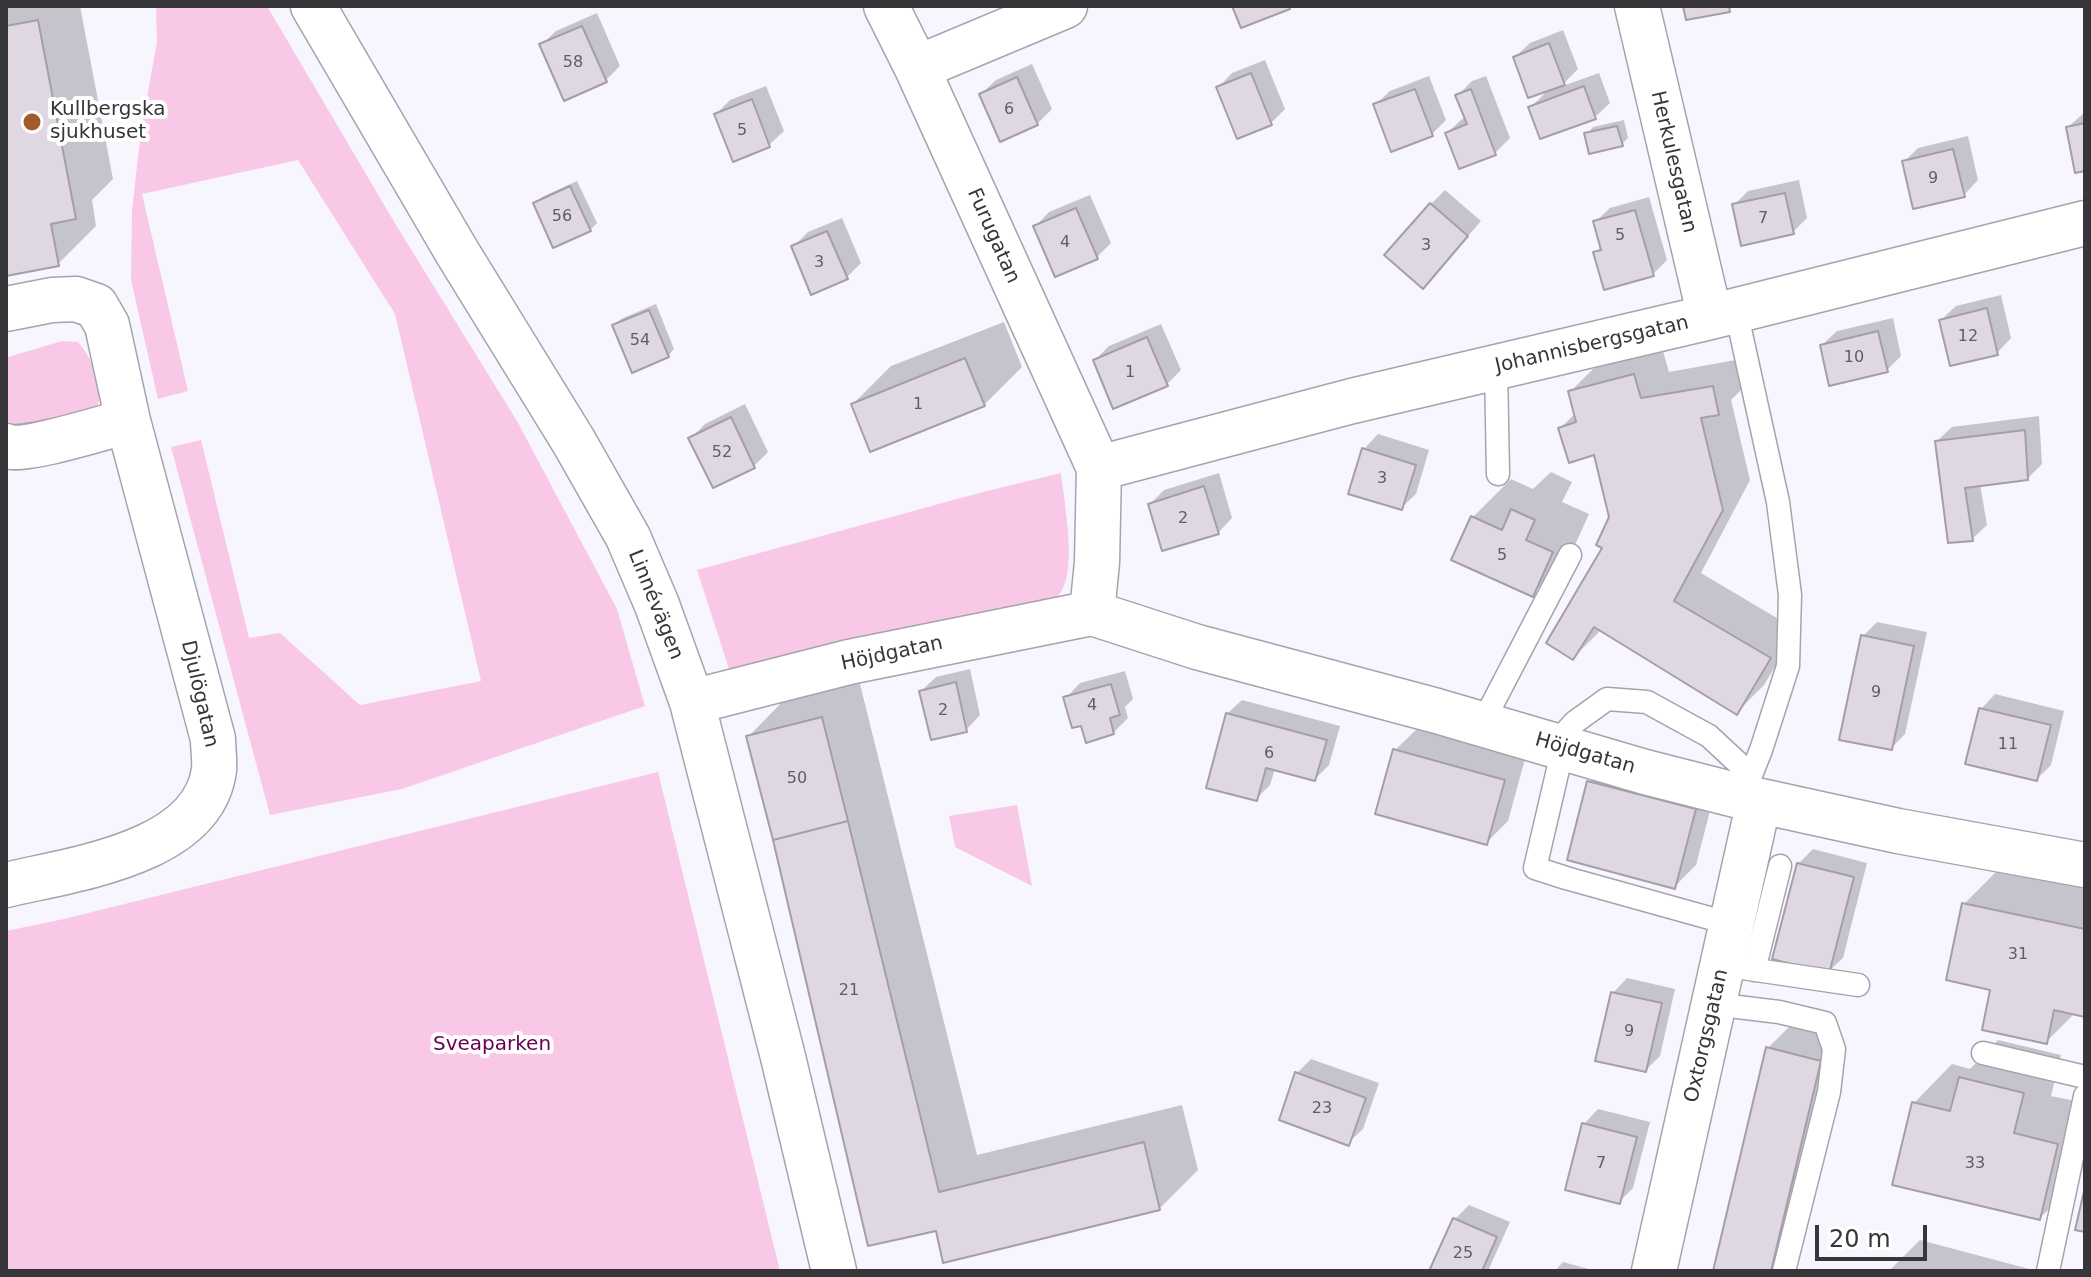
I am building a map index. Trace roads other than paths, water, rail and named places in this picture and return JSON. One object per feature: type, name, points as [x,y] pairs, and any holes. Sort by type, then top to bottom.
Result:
[{"type":"street","name":"Linnévägen","points":[[313,6],[457,252],[574,442],[628,537],[657,605],[692,702],[834,1271]]},
{"type":"street","name":"Furugatan","points":[[886,6],[1099,468]]},
{"type":"street","points":[[917,68],[1065,6]]},
{"type":"street","name":"Herkulesgatan","points":[[1637,6],[1723,314]]},
{"type":"street","name":"Johannisbergsgatan","points":[[1099,468],[1352,401],[1723,314],[2085,223]]},
{"type":"street","name":"Djulögatan","points":[[6,309],[52,300],[76,299],[96,306],[107,325],[128,421],[213,739],[214,770],[205,798],[185,824],[156,843],[118,858],[6,885]]},
{"type":"street","points":[[6,446],[36,444],[128,421]]},
{"type":"street","points":[[1092,613],[1097,562],[1099,468]]},
{"type":"street","name":"Höjdgatan","points":[[692,702],[849,662],[1092,613],[1197,647],[1482,724],[1645,772],[1752,791],[1898,831],[2085,865]]},
{"type":"street","name":"Oxtorgsgatan","points":[[1654,1271],[1730,966],[1752,791]]},
{"type":"lane","points":[[1723,314],[1778,502],[1790,595],[1788,666],[1761,750],[1752,791]]},
{"type":"lane","points":[[1496,368],[1498,474]]},
{"type":"lane","points":[[1482,724],[1570,555]]},
{"type":"lane","points":[[1752,791],[1709,736],[1647,702],[1607,699],[1575,722],[1559,746],[1535,868],[1566,878],[1730,966],[1779,1012],[1825,1023],[1834,1049],[1829,1092],[1784,1271]]},
{"type":"lane","points":[[1730,966],[1780,866]]},
{"type":"lane","points":[[1730,966],[1858,985]]},
{"type":"lane","points":[[1983,1053],[2085,1077]]},
{"type":"lane","points":[[2048,1271],[2085,1096]]},
{"type":"place","name":"Kullbergska sjukhuset","points":[[32,122]]},
{"type":"park label","name":"Sveaparken","points":[[492,1045]]}]
